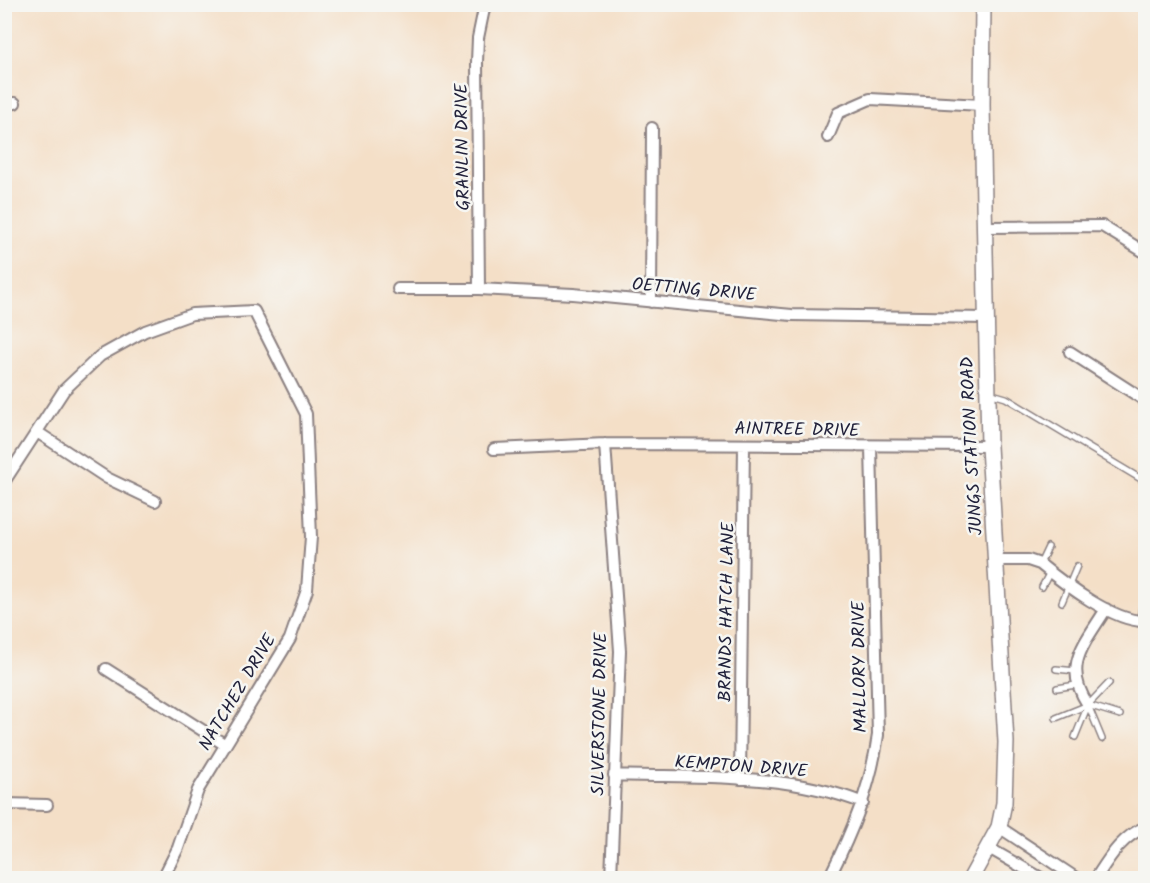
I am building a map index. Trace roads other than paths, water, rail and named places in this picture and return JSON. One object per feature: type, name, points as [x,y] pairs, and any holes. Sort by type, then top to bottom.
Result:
[{"type":"main road","name":"JUNGS STATION ROAD","points":[[970,879],[999,827],[1004,803],[1006,742],[988,446],[982,105],[983,4]]},
{"type":"street","name":"GRANLIN DRIVE","points":[[479,289],[477,62],[478,38],[485,4]]},
{"type":"street","points":[[828,137],[838,113],[870,99],[982,105]]},
{"type":"street","points":[[651,302],[652,128]]},
{"type":"street","points":[[985,227],[1102,226],[1146,253]]},
{"type":"street","name":"OETTING DRIVE","points":[[398,289],[479,289],[792,315],[986,318]]},
{"type":"street","name":"NATCHEZ DRIVE","points":[[37,432],[64,390],[100,356],[145,331],[192,314],[254,311],[306,414],[311,537],[307,590],[290,639],[198,790],[178,848],[163,879]]},
{"type":"street","points":[[1070,352],[1146,401]]},
{"type":"street","points":[[4,482],[37,432],[107,478],[155,501]]},
{"type":"street","name":"AINTREE DRIVE","points":[[494,449],[604,444],[988,446]]},
{"type":"street","name":"SILVERSTONE DRIVE","points":[[604,444],[620,651],[611,879]]},
{"type":"street","name":"BRANDS HATCH LANE","points":[[740,779],[744,446]]},
{"type":"street","name":"MALLORY DRIVE","points":[[829,879],[863,803],[873,769],[878,735],[871,447]]},
{"type":"street","points":[[996,560],[1029,560],[1040,564],[1106,609],[1143,621]]},
{"type":"street","points":[[1088,705],[1076,685],[1078,656],[1106,609]]},
{"type":"street","points":[[106,669],[224,744]]},
{"type":"street","name":"KEMPTON DRIVE","points":[[614,776],[740,779],[803,785],[837,792],[863,803]]},
{"type":"street","points":[[4,804],[47,805]]},
{"type":"street","points":[[1096,879],[1126,838],[1146,826]]},
{"type":"street","points":[[999,827],[1076,879]]},
{"type":"street","points":[[987,847],[1041,879]]},
{"type":"lane","points":[[988,393],[1006,398],[1146,482]]},
{"type":"lane","points":[[1040,564],[1048,547]]},
{"type":"lane","points":[[1062,602],[1077,566]]},
{"type":"lane","points":[[1042,587],[1050,572]]},
{"type":"lane","points":[[1143,601],[1143,621]]},
{"type":"lane","points":[[1056,669],[1076,671]]},
{"type":"lane","points":[[1075,737],[1088,705],[1109,683]]},
{"type":"lane","points":[[1057,688],[1076,685]]},
{"type":"lane","points":[[1088,705],[1101,739]]},
{"type":"lane","points":[[1056,718],[1088,705],[1120,715]]}]
